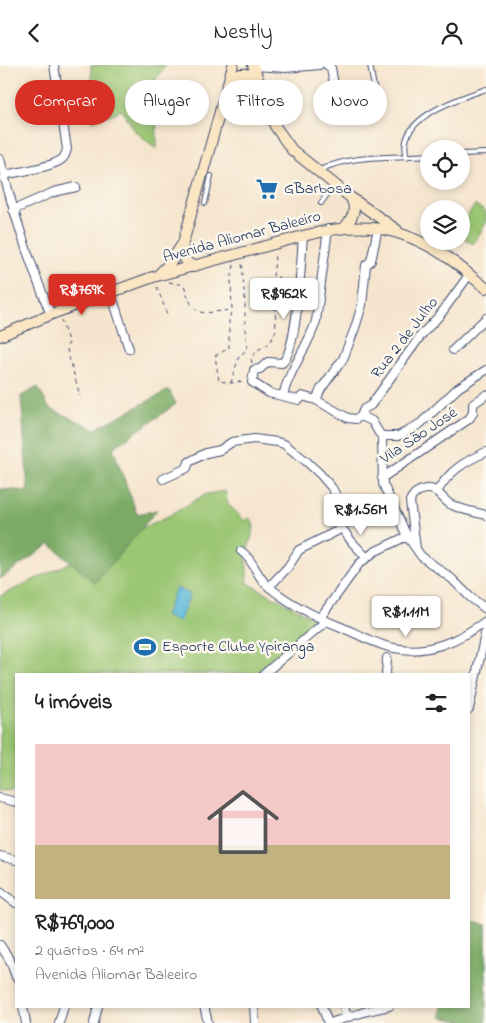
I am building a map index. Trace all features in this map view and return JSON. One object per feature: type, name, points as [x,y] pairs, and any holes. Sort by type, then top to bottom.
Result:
[{"type":"main road","points":[[229,80],[234,65]]},
{"type":"main road","points":[[253,66],[258,80]]},
{"type":"main road","points":[[231,80],[239,73],[247,73],[257,80]]},
{"type":"main road","points":[[193,267],[183,256],[183,243],[219,114]]},
{"type":"main road","points":[[275,125],[292,150],[350,197],[400,232]]},
{"type":"main road","points":[[346,227],[355,212],[354,204],[350,197]]},
{"type":"main road","name":"Avenida Aliomar Baleeiro","points":[[0,336],[54,313],[155,276],[328,229],[346,227],[378,228],[400,232],[440,253],[486,288]]},
{"type":"main road","points":[[155,276],[171,263],[183,243]]},
{"type":"street","points":[[4,175],[59,162],[66,155],[68,149],[54,65]]},
{"type":"street","points":[[253,66],[286,68],[319,65]]},
{"type":"street","points":[[327,65],[331,68],[333,80]]},
{"type":"street","points":[[0,159],[13,210],[40,288],[54,313]]},
{"type":"street","points":[[13,210],[54,192],[76,187]]},
{"type":"street","points":[[316,400],[321,389],[339,367],[355,328],[362,305],[366,265],[371,261],[378,228]]},
{"type":"street","points":[[283,397],[286,383],[312,334],[316,321],[328,229]]},
{"type":"street","points":[[303,236],[297,309],[287,356],[282,363],[268,363],[260,369],[254,370],[252,382],[269,393],[283,397],[299,400],[302,396],[316,400],[348,419],[356,419],[361,416],[372,421],[382,436],[382,477],[386,491],[416,551],[486,609]]},
{"type":"street","name":"Rua 2 de Julho","points":[[361,416],[364,409],[370,405],[422,334],[440,315],[469,275]]},
{"type":"street","points":[[111,293],[129,349]]},
{"type":"street","points":[[453,350],[486,318]]},
{"type":"street","points":[[382,436],[398,436],[421,423],[458,388],[486,370]]},
{"type":"street","name":"Vila São José","points":[[382,477],[469,419],[473,413],[473,404],[486,395]]},
{"type":"street","points":[[163,479],[187,468],[189,462],[196,457],[220,450],[232,442],[254,439],[277,442],[293,451],[320,474],[340,503],[343,513],[341,527],[299,551],[288,567],[269,587]]},
{"type":"street","points":[[437,492],[450,474],[464,463],[486,451]]},
{"type":"street","points":[[416,551],[410,501],[421,490],[426,489],[437,492],[449,504],[486,515]]},
{"type":"street","points":[[341,527],[352,543],[366,557]]},
{"type":"street","points":[[265,673],[323,619],[350,576],[366,557],[407,535]]},
{"type":"street","points":[[241,551],[251,560],[260,578],[269,587],[323,619],[385,646],[407,650],[432,647],[452,642],[465,636],[486,621]]},
{"type":"street","points":[[470,704],[486,629]]},
{"type":"street","points":[[386,673],[387,658]]},
{"type":"street","points":[[0,798],[15,802]]},
{"type":"street","points":[[0,856],[15,860]]},
{"type":"street","points":[[0,891],[15,902]]},
{"type":"street","points":[[0,945],[10,960],[15,974]]},
{"type":"street","points":[[23,1008],[26,1023]]},
{"type":"street","points":[[59,1023],[63,1008]]},
{"type":"street","points":[[94,1023],[98,1008]]},
{"type":"street","points":[[204,1008],[208,1023]]},
{"type":"street","points":[[254,1008],[255,1023]]},
{"type":"street","points":[[323,1008],[329,1023],[381,1008]]},
{"type":"street","points":[[345,1008],[347,1017]]},
{"type":"lane","points":[[370,65],[373,80]]},
{"type":"lane","points":[[407,157],[405,145],[417,122],[435,109],[486,89]]},
{"type":"lane","points":[[470,154],[486,153]]},
{"type":"lane","points":[[318,171],[344,161],[420,156]]},
{"type":"lane","points":[[198,188],[204,203],[212,176]]},
{"type":"lane","points":[[321,203],[335,184]]},
{"type":"path","points":[[252,363],[251,358],[258,350],[270,343],[276,330],[275,307],[281,296],[281,284],[278,277],[273,276],[275,260],[270,245]]},
{"type":"path","points":[[231,383],[239,356],[247,350],[242,252]]},
{"type":"path","points":[[229,256],[234,266],[230,281],[232,310],[229,319],[229,348],[215,356],[219,381],[231,383],[241,381]]},
{"type":"path","points":[[155,276],[175,284],[184,285],[187,299],[193,309],[202,313],[232,310]]},
{"type":"path","points":[[155,276],[167,314]]},
{"type":"path","points":[[54,313],[67,337],[69,344],[66,346],[80,396]]},
{"type":"green space","points":[[91,65],[166,65],[156,80],[125,80],[125,115],[122,110],[115,113],[115,80],[92,80]]},
{"type":"green space","points":[[131,125],[157,125],[157,149],[135,131]]},
{"type":"green space","points":[[475,205],[486,212],[486,223],[473,244],[470,242],[470,212]]},
{"type":"green space","points":[[38,387],[49,408],[95,429],[169,390],[176,404],[113,448],[137,514],[157,510],[95,583],[50,544],[0,579],[0,489],[28,491],[21,396]]},
{"type":"green space","name":"Esporte Clube Ypiranga","points":[[225,491],[228,504],[245,521],[249,518],[252,520],[254,528],[246,556],[248,583],[319,621],[261,673],[15,673],[15,793],[0,790],[0,596],[170,515],[206,494]]},
{"type":"green space","points":[[470,920],[486,924],[486,1023],[468,1023],[441,1017],[442,1008],[470,1008]]},
{"type":"water","points":[[176,588],[190,594],[179,622],[165,616]]},
{"type":"place","name":"GBarbosa","points":[[267,189]]},
{"type":"place","name":"Esporte Clube Ypiranga","points":[[145,647]]}]
